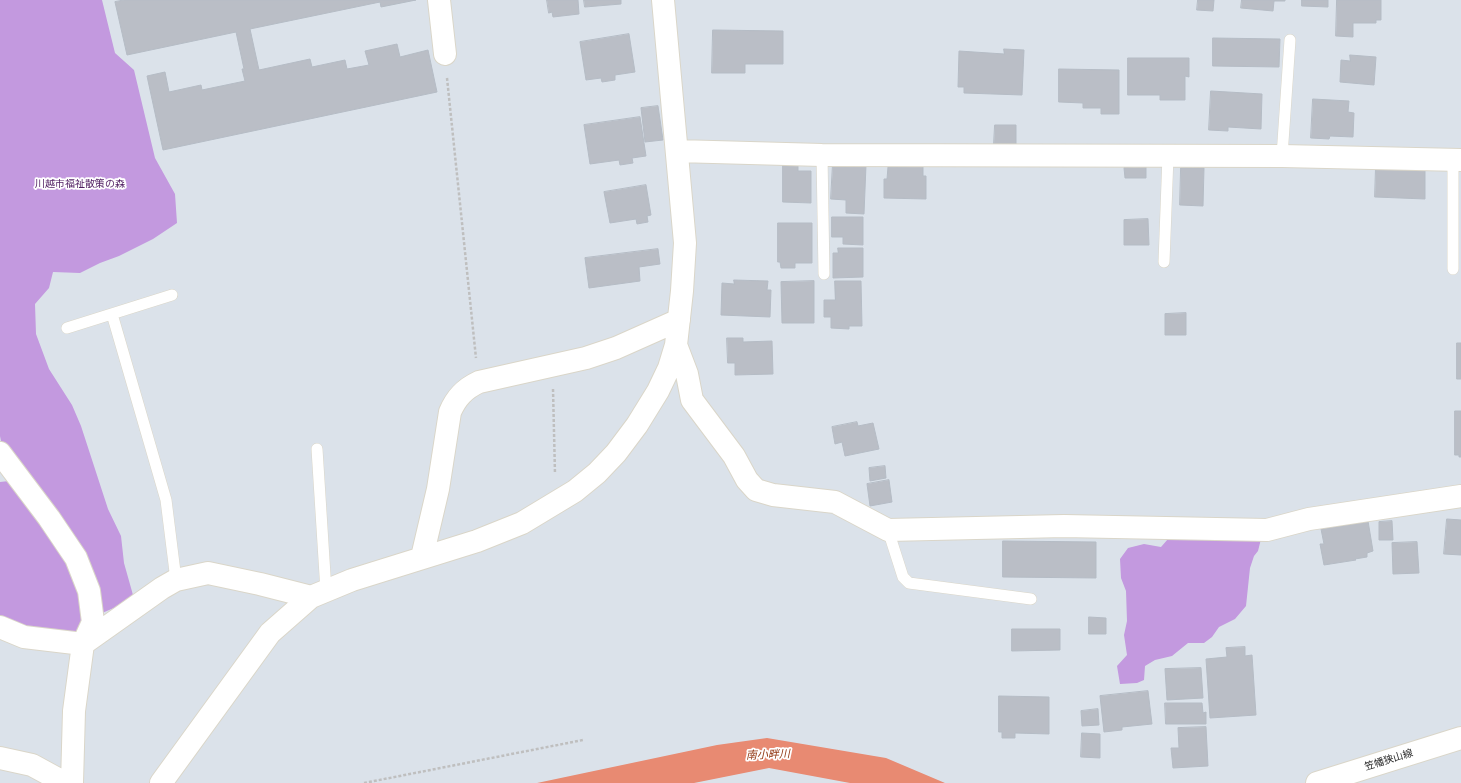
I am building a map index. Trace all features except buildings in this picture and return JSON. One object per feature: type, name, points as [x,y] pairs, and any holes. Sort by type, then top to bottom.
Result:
[{"type":"street","points":[[439,0],[445,54]]},
{"type":"street","points":[[161,783],[270,633],[319,594],[352,580],[477,541],[522,524],[581,486],[597,473],[616,454],[637,425],[658,391],[669,368],[676,345],[685,243],[663,0]]},
{"type":"street","points":[[677,151],[822,155],[1282,156],[1457,160]]},
{"type":"street","points":[[422,557],[438,489],[450,412],[454,402],[461,394],[469,387],[479,382],[586,358],[616,348],[679,320]]},
{"type":"street","points":[[676,345],[687,374],[692,400],[734,456],[747,480],[756,490],[774,495],[836,502],[888,530],[1064,526],[1267,530],[1309,519],[1461,496]]},
{"type":"street","points":[[0,453],[49,518],[76,558],[89,591],[93,622],[83,644],[74,711],[72,783]]},
{"type":"street","points":[[0,627],[24,637],[83,644],[162,588],[176,580],[208,573],[319,594]]},
{"type":"street","name":"笠幡狭山線","points":[[1317,783],[1461,738]]},
{"type":"street","points":[[0,758],[32,765],[65,783]]},
{"type":"lane","points":[[1282,156],[1290,40]]},
{"type":"lane","points":[[822,155],[824,274]]},
{"type":"lane","points":[[1164,262],[1168,156]]},
{"type":"lane","points":[[1453,270],[1457,160]]},
{"type":"lane","points":[[67,328],[172,295]]},
{"type":"lane","points":[[112,314],[166,500],[176,580]]},
{"type":"lane","points":[[317,449],[319,594]]},
{"type":"lane","points":[[888,530],[903,577],[909,583],[1031,599]]},
{"type":"path","points":[[445,54],[479,382]]},
{"type":"path","points":[[552,365],[555,503]]},
{"type":"path","points":[[364,783],[583,740]]},
{"type":"green space","name":"川越市福祉散策の森","points":[[0,0],[102,0],[115,53],[134,70],[155,158],[175,194],[177,223],[153,239],[80,273],[53,272],[49,288],[35,304],[36,334],[49,369],[72,405],[81,426],[108,509],[121,536],[124,563],[133,595],[121,605],[102,613],[75,634],[41,629],[0,620],[0,482],[9,481],[0,436]]},
{"type":"green space","points":[[1197,538],[1217,541],[1228,538],[1261,539],[1258,551],[1254,556],[1250,568],[1246,606],[1235,619],[1219,627],[1212,637],[1204,643],[1188,643],[1172,656],[1155,660],[1145,666],[1144,680],[1137,683],[1120,684],[1117,666],[1127,655],[1124,635],[1127,621],[1126,591],[1121,578],[1120,559],[1128,548],[1144,544],[1161,547],[1168,539]]},
{"type":"water","name":"南小畔川","points":[[767,738],[886,758],[945,783],[850,783],[769,768],[694,783],[537,783],[717,745]]}]
